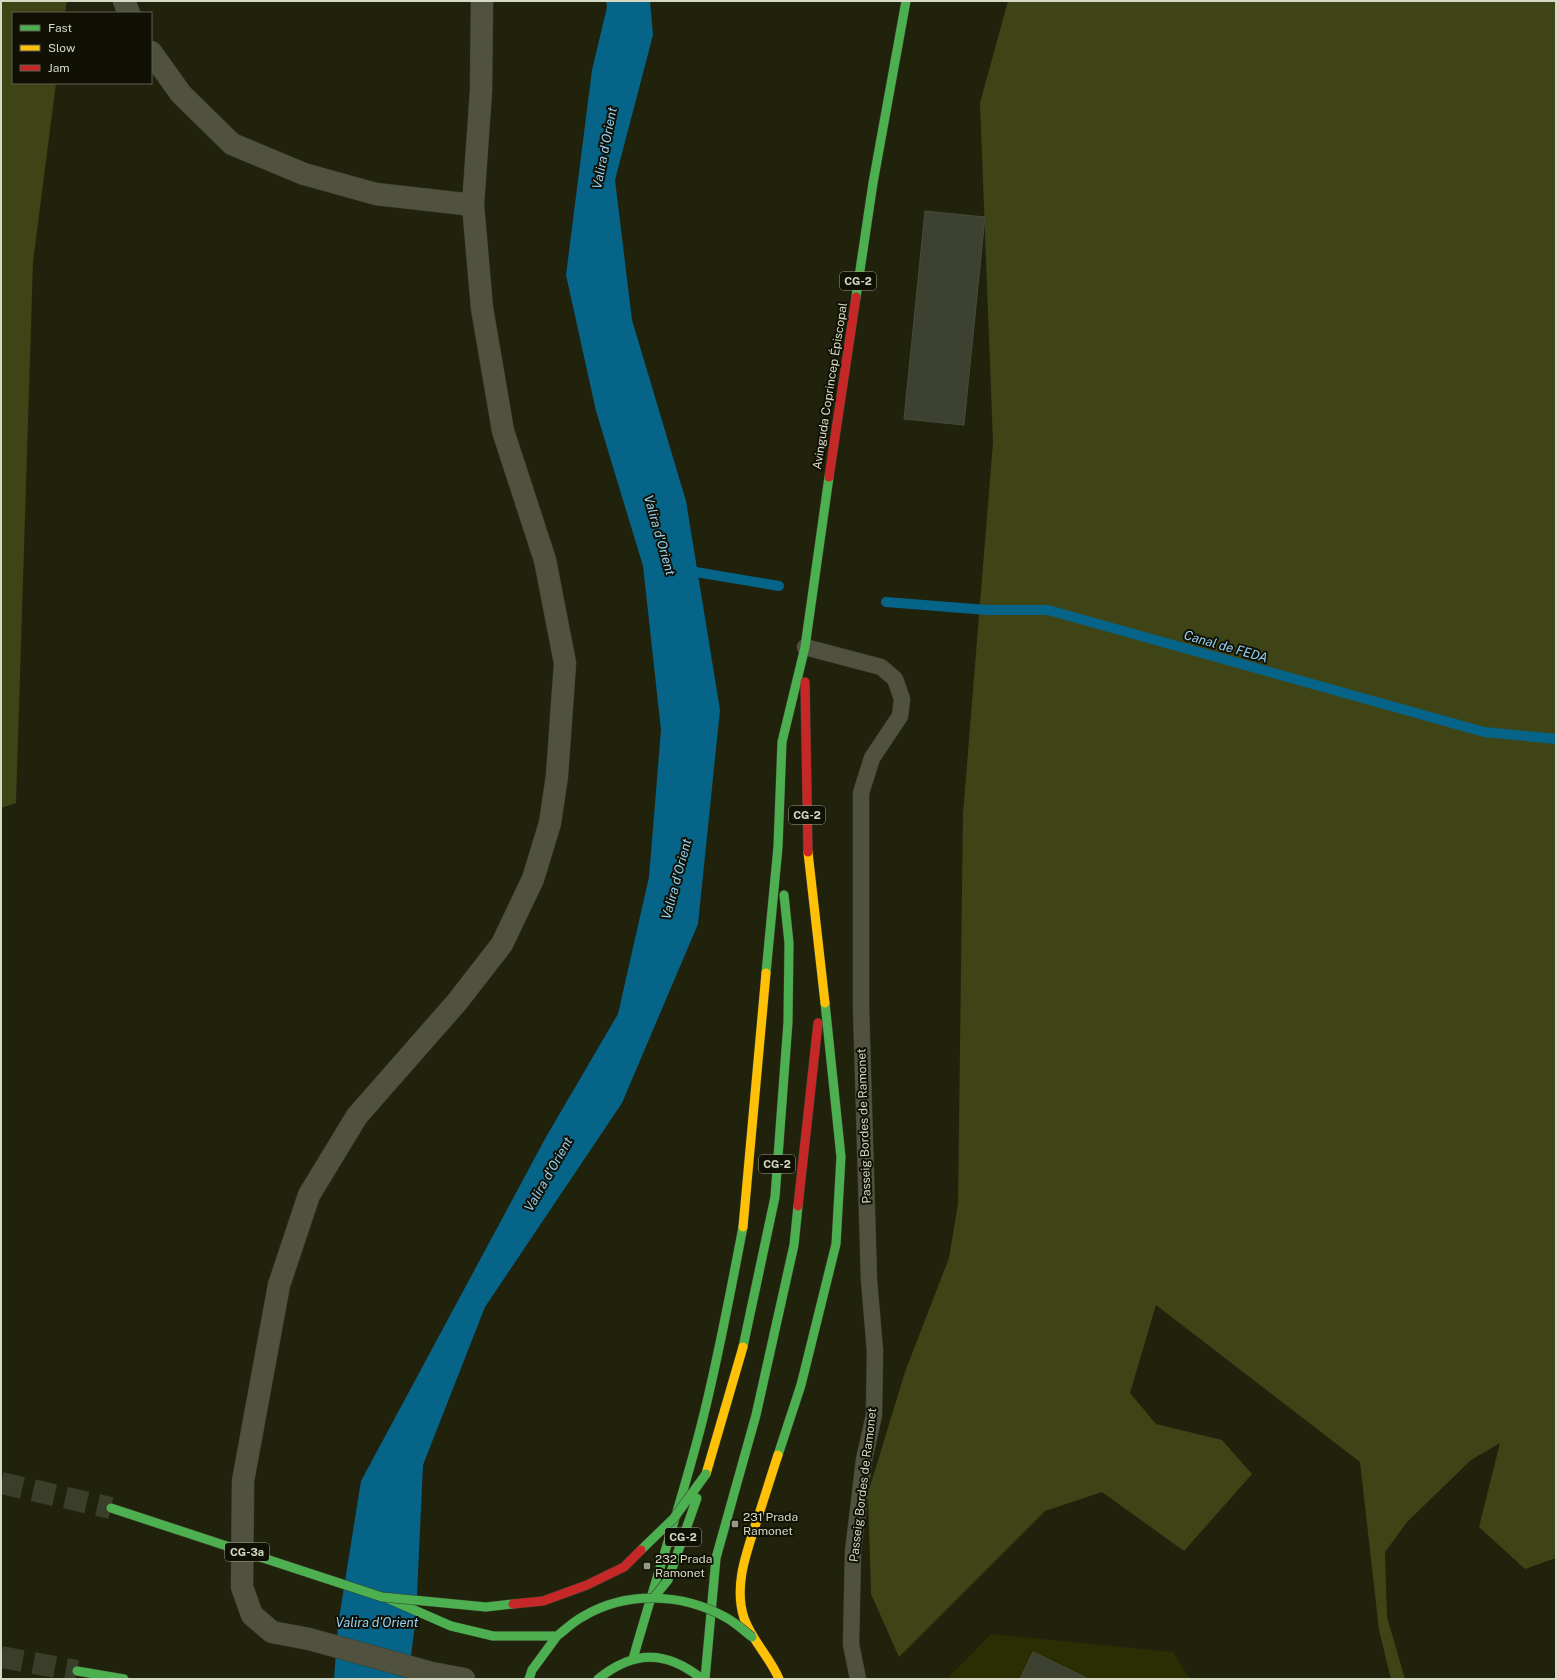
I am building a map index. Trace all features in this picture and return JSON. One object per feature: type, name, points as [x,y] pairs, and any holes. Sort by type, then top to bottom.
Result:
[{"type":"highway","name":"Avinguda Coprincep Épiscopal","points":[[805,648],[816,562],[873,183],[906,1]]},
{"type":"highway","points":[[632,1659],[682,1495],[701,1425],[722,1334],[743,1225],[778,846],[782,742],[805,648]]},
{"type":"highway","name":"CG-2","points":[[779,1679],[773,1666],[752,1637],[744,1617],[740,1593],[744,1560],[801,1385],[836,1244],[841,1157],[835,1090],[808,854],[805,648]]},
{"type":"highway","name":"CG-2","points":[[655,1596],[668,1580],[706,1474],[742,1351],[775,1197],[788,1022],[789,943],[778,846]]},
{"type":"highway","points":[[703,1679],[716,1558],[742,1470],[756,1415],[794,1245],[822,982]]},
{"type":"highway","points":[[382,1597],[486,1607],[543,1601],[587,1585],[624,1567],[674,1518],[706,1474]]},
{"type":"highway","name":"CG-3a","points":[[111,1508],[382,1597],[451,1626],[493,1636],[557,1636]]},
{"type":"highway","name":"CG-2","points":[[528,1679],[532,1670],[557,1636],[586,1614],[619,1601],[655,1596],[690,1602],[724,1616],[752,1637]]},
{"type":"highway","points":[[598,1679],[612,1668],[632,1659],[646,1656],[672,1660],[684,1665],[703,1679]]},
{"type":"highway","points":[[77,1671],[124,1679]]},
{"type":"street","points":[[124,1],[129,12]]},
{"type":"street","points":[[464,1679],[432,1673],[309,1639],[272,1632],[252,1616],[242,1587],[243,1481],[279,1285],[309,1195],[357,1116],[457,1002],[502,944],[533,879],[550,823],[557,776],[565,663],[545,560],[503,431],[482,308],[473,205],[481,91],[482,1]]},
{"type":"street","points":[[152,53],[181,94],[232,144],[304,174],[376,194],[473,205]]},
{"type":"lane","name":"Passeig Bordes de Ramonet","points":[[805,648],[881,667],[895,679],[902,699],[900,716],[872,758],[861,793],[861,1007],[869,1280],[875,1350],[874,1414],[864,1460],[853,1552],[851,1644],[858,1679]]},
{"type":"shaded area","points":[[1,1],[67,1],[65,12],[12,12],[12,84],[56,84],[33,262],[16,803],[1,808]]},
{"type":"shaded area","points":[[1008,1],[1556,1],[1556,1558],[1525,1569],[1479,1527],[1500,1443],[1471,1460],[1407,1522],[1385,1552],[1387,1617],[1405,1679],[1391,1679],[1379,1630],[1360,1462],[1156,1305],[1130,1393],[1156,1424],[1222,1440],[1252,1474],[1184,1551],[1102,1492],[1045,1511],[899,1657],[871,1594],[868,1493],[905,1372],[949,1258],[958,1204],[963,814],[993,442],[980,103]]},
{"type":"shaded area","points":[[991,1634],[1173,1652],[1190,1679],[947,1679]]},
{"type":"water","name":"Valira d'Orient","points":[[606,1],[650,1],[653,35],[615,180],[632,320],[686,501],[720,710],[698,924],[622,1103],[485,1307],[423,1465],[416,1617],[408,1679],[334,1679],[338,1625],[361,1481],[546,1137],[618,1014],[649,877],[661,730],[643,566],[596,411],[566,275],[592,70],[607,7]]},
{"type":"building","points":[[925,211],[985,217],[964,425],[904,419]]},
{"type":"building","points":[[1033,1652],[1089,1679],[1020,1679]]},
{"type":"waterway","points":[[684,570],[779,586]]},
{"type":"waterway","name":"Canal de FEDA","points":[[886,602],[987,610],[1048,610],[1484,732],[1556,739]]},
{"type":"tunnel","points":[[1,1483],[111,1508]]},
{"type":"tunnel","points":[[1,1657],[77,1671]]},
{"type":"traffic: fast","points":[[856,297],[873,183],[906,1]]},
{"type":"traffic: fast","points":[[766,973],[778,847],[782,742],[805,647],[829,477]]},
{"type":"traffic: fast","points":[[743,1347],[775,1197],[788,1022],[789,943],[784,895]]},
{"type":"traffic: fast","points":[[778,1455],[801,1385],[836,1244],[841,1157],[825,1003]]},
{"type":"traffic: fast","points":[[705,1679],[716,1558],[756,1415],[794,1245],[798,1206]]},
{"type":"traffic: fast","points":[[633,1659],[701,1426],[718,1352],[743,1227]]},
{"type":"traffic: fast","points":[[641,1550],[674,1518],[706,1474]]},
{"type":"traffic: fast","points":[[655,1596],[668,1580],[697,1498]]},
{"type":"traffic: fast","points":[[111,1508],[382,1597],[486,1607],[513,1604]]},
{"type":"traffic: fast","points":[[557,1636],[577,1620],[601,1608],[618,1602],[654,1598],[691,1603],[708,1609],[732,1621],[752,1637]]},
{"type":"traffic: fast","points":[[389,1599],[451,1626],[493,1636],[557,1636]]},
{"type":"traffic: fast","points":[[529,1679],[532,1670],[557,1636]]},
{"type":"traffic: fast","points":[[598,1679],[611,1669],[624,1663],[650,1657],[676,1663],[689,1669],[702,1679]]},
{"type":"traffic: fast","points":[[77,1671],[124,1679]]},
{"type":"traffic: slow","points":[[808,852],[825,1003]]},
{"type":"traffic: slow","points":[[743,1227],[766,973]]},
{"type":"traffic: slow","points":[[706,1474],[743,1347]]},
{"type":"traffic: slow","points":[[778,1455],[746,1554],[740,1592],[741,1605],[747,1626],[771,1663],[779,1679]]},
{"type":"traffic: jam","points":[[829,477],[856,297]]},
{"type":"traffic: jam","points":[[805,682],[808,852]]},
{"type":"traffic: jam","points":[[798,1206],[818,1023]]},
{"type":"traffic: jam","points":[[513,1604],[543,1601],[587,1585],[624,1567],[641,1550]]},
{"type":"place","name":"231 Prada Ramonet","points":[[735,1524]]},
{"type":"place","name":"232 Prada Ramonet","points":[[647,1566]]}]
